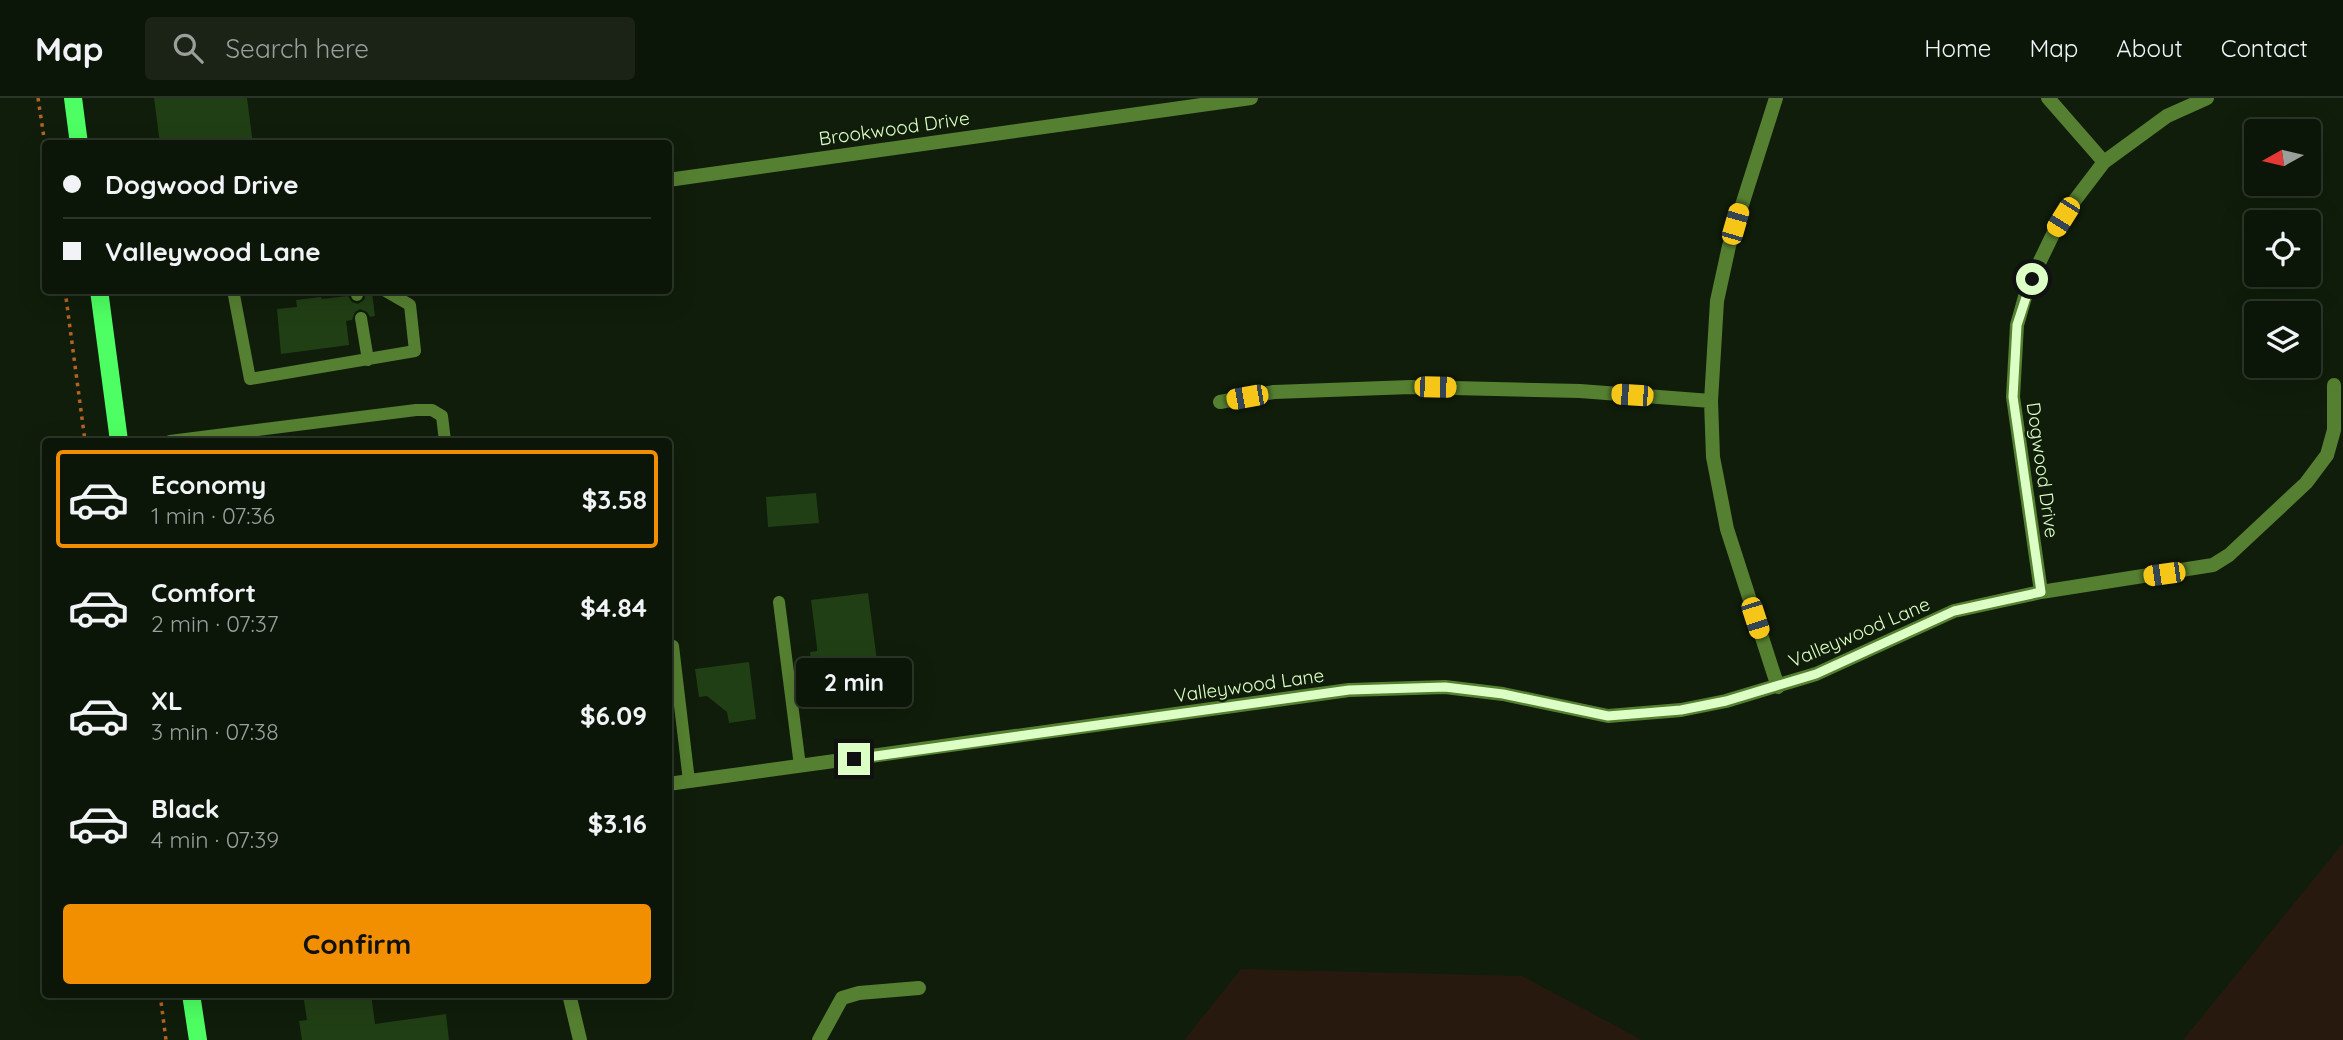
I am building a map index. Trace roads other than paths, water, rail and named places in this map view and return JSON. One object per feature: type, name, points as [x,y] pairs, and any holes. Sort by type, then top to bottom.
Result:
[{"type":"main road","points":[[73,98],[78,140]]},
{"type":"main road","points":[[100,294],[119,438]]},
{"type":"main road","points":[[192,998],[198,1040]]},
{"type":"street","name":"Brookwood Drive","points":[[672,179],[1251,98]]},
{"type":"street","points":[[2048,98],[2104,162]]},
{"type":"street","name":"Dogwood Drive","points":[[2041,592],[2013,397],[2017,325],[2040,261],[2055,230],[2104,162],[2167,116],[2207,98]]},
{"type":"street","points":[[1774,99],[1729,246],[1717,301],[1711,401],[1713,457],[1727,529],[1778,687]]},
{"type":"street","name":"Valleywood Lane","points":[[672,783],[1349,690],[1445,687],[1503,694],[1608,716],[1681,710],[1778,687],[1816,674],[1954,611],[2041,592],[2213,565],[2229,555],[2306,483],[2327,455],[2334,430],[2334,385]]},
{"type":"street","points":[[1220,402],[1274,392],[1410,387],[1580,391],[1711,401]]},
{"type":"street","points":[[819,1040],[842,998],[859,993],[919,988]]},
{"type":"street","points":[[570,998],[580,1040]]},
{"type":"lane","points":[[234,294],[250,379],[415,351],[410,305],[391,294]]},
{"type":"lane","points":[[361,318],[368,360]]},
{"type":"lane","points":[[202,438],[416,410],[432,410],[442,416],[445,438]]},
{"type":"lane","points":[[284,427],[286,438]]},
{"type":"lane","points":[[779,602],[800,766]]},
{"type":"lane","points":[[672,652],[690,781]]}]
